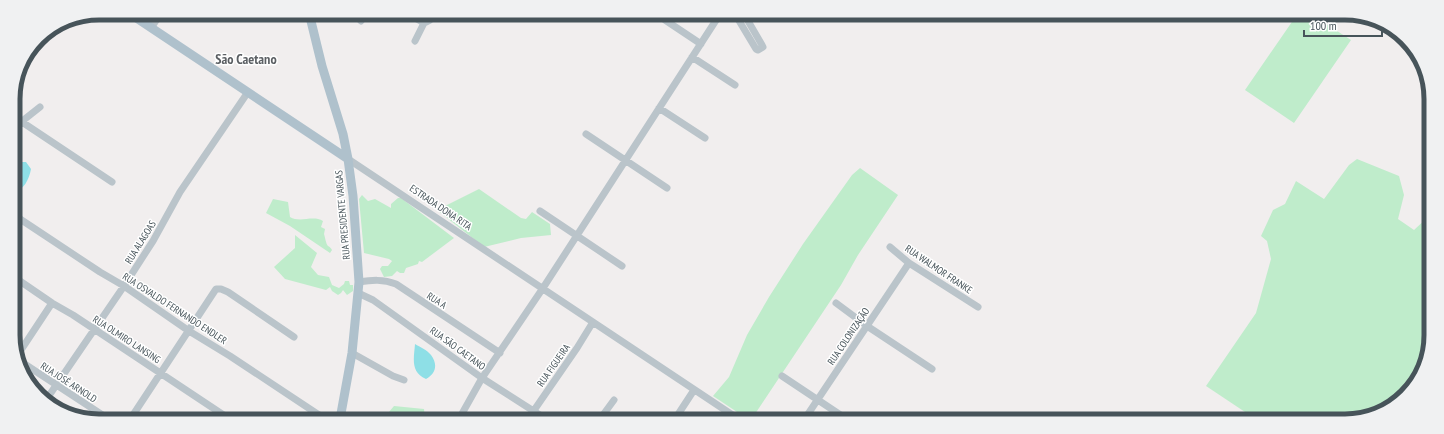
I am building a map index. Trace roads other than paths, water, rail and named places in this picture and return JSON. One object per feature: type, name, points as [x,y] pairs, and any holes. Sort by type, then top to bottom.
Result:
[{"type":"main road","name":"ESTRADA DONA RITA","points":[[139,20],[348,158]]},
{"type":"main road","name":"RUA PRESIDENTE VARGAS","points":[[310,20],[348,158],[353,196],[359,282],[352,353],[341,414]]},
{"type":"street","points":[[151,28],[157,20]]},
{"type":"street","points":[[419,20],[424,23]]},
{"type":"street","points":[[415,41],[424,23],[430,20]]},
{"type":"street","points":[[665,20],[700,44]]},
{"type":"street","points":[[462,414],[482,378],[543,288],[716,20]]},
{"type":"street","points":[[739,20],[743,27],[756,48],[758,50],[763,47],[749,22],[743,27]]},
{"type":"street","points":[[692,57],[735,86]]},
{"type":"street","name":"RUA ALAGOAS","points":[[49,396],[124,286],[153,241],[180,192],[248,92]]},
{"type":"street","points":[[40,107],[21,122],[112,182]]},
{"type":"street","points":[[659,108],[705,138]]},
{"type":"street","points":[[586,134],[667,188]]},
{"type":"street","name":"ESTRADA DONA RITA","points":[[348,158],[731,414]]},
{"type":"street","points":[[540,211],[622,266]]},
{"type":"street","name":"RUA OSVALDO FERNANDO ENDLER","points":[[20,219],[317,414]]},
{"type":"street","name":"RUA WALMOR FRANKE","points":[[890,247],[909,263],[978,307]]},
{"type":"street","name":"RUA COLONIZAÇÃO","points":[[808,414],[909,263]]},
{"type":"street","name":"RUA OLMIRO LANSING","points":[[20,280],[52,303],[222,414]]},
{"type":"street","name":"RUA A","points":[[359,282],[387,280],[396,284],[500,353]]},
{"type":"street","points":[[134,414],[216,290],[221,289],[228,292],[294,337]]},
{"type":"street","name":"RUA SÃO CAETANO","points":[[358,292],[373,300],[482,378],[539,414]]},
{"type":"street","points":[[22,349],[52,303]]},
{"type":"street","points":[[836,303],[867,326],[932,369]]},
{"type":"street","name":"RUA FIGUEIRA","points":[[531,414],[577,348],[593,322]]},
{"type":"street","points":[[352,353],[404,380]]},
{"type":"street","name":"RUA JOSÉ ARNOLD","points":[[26,365],[101,414]]},
{"type":"street","points":[[782,376],[839,414]]},
{"type":"street","points":[[678,414],[694,390]]},
{"type":"street","points":[[604,414],[614,400]]},
{"type":"water","points":[[20,162],[26,162],[31,169],[26,184],[21,189]]},
{"type":"water","points":[[415,344],[429,353],[435,362],[434,372],[426,379],[417,373],[415,369]]},
{"type":"district","name":"São Caetano","points":[[246,59]]}]
